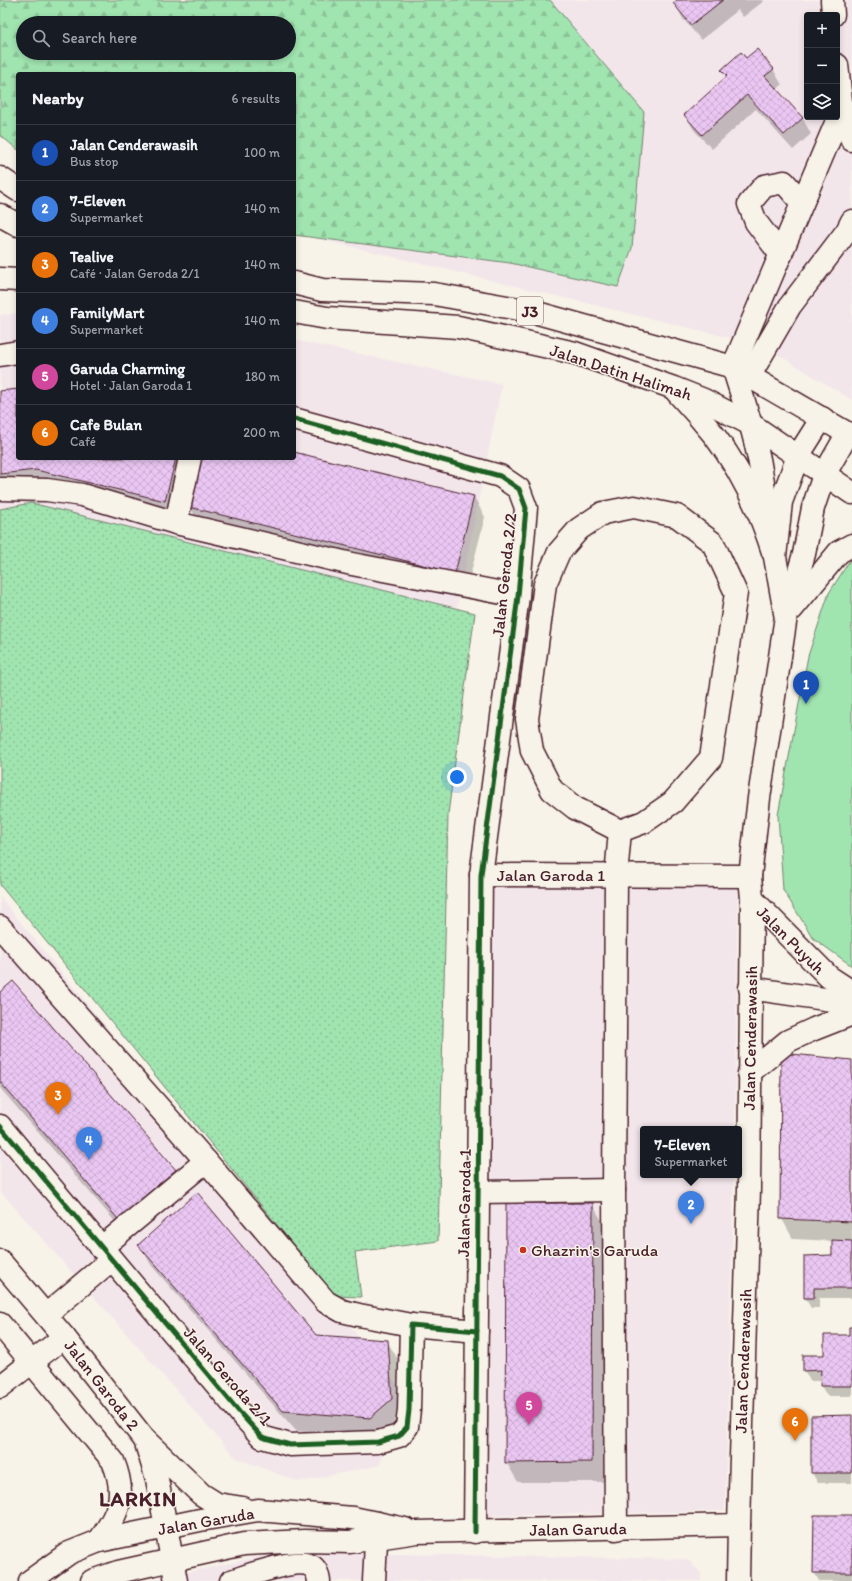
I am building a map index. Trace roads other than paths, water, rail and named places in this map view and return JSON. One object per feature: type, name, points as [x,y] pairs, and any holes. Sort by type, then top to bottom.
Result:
[{"type":"main road","points":[[832,0],[833,12]]},
{"type":"main road","points":[[839,84],[842,110],[852,140]]},
{"type":"main road","points":[[726,412],[741,377],[781,255],[842,110]]},
{"type":"main road","points":[[0,178],[16,189]]},
{"type":"main road","points":[[781,255],[756,222],[749,204],[764,186],[784,182],[802,203]]},
{"type":"main road","points":[[0,215],[16,224]]},
{"type":"main road","points":[[766,528],[765,494],[741,377],[790,306],[847,231],[852,221]]},
{"type":"main road","points":[[0,278],[16,280]]},
{"type":"main road","name":"Jalan Datin Halimah","points":[[296,284],[322,290],[434,294],[530,311],[741,377],[822,418],[850,434]]},
{"type":"main road","name":"Jalan Datin Halimah","points":[[296,312],[326,318],[458,327],[575,353],[674,388],[752,425],[852,493]]},
{"type":"main road","points":[[0,355],[16,352]]},
{"type":"main road","points":[[674,388],[714,435],[741,477],[766,528],[774,556]]},
{"type":"main road","name":"Jalan Cenderawasih","points":[[786,616],[774,556],[781,502],[798,456],[822,418]]},
{"type":"main road","name":"Jalan Geroda 2/2","points":[[296,420],[500,476],[518,489],[526,508],[518,596],[481,875]]},
{"type":"main road","name":"Jalan Cenderawasih","points":[[738,1581],[748,1189],[752,900],[750,876],[758,798],[786,616],[804,554],[813,508],[824,475],[850,434]]},
{"type":"main road","points":[[176,523],[190,460]]},
{"type":"main road","points":[[0,489],[47,490],[82,495],[176,523],[352,564],[518,596]]},
{"type":"main road","points":[[634,506],[677,516],[713,543],[736,593],[711,758],[673,802],[644,822],[620,831],[575,808],[552,790],[532,751],[527,719],[545,584],[559,552],[578,529],[603,513],[634,506]]},
{"type":"main road","points":[[786,616],[840,552],[852,544]]},
{"type":"main road","points":[[616,1529],[614,1190],[616,876],[620,831]]},
{"type":"main road","name":"Jalan Garoda 1","points":[[475,1532],[481,875],[750,876]]},
{"type":"main road","name":"Jalan Puyuh","points":[[752,900],[829,978],[852,992]]},
{"type":"main road","points":[[0,927],[206,1161],[326,1302],[342,1311],[411,1325],[477,1331]]},
{"type":"main road","points":[[750,988],[852,1003]]},
{"type":"main road","points":[[749,1073],[788,1041],[852,1014]]},
{"type":"main road","name":"Jalan Geroda 2/1","points":[[0,1126],[106,1254],[262,1437],[290,1444],[378,1442],[399,1436],[407,1427],[410,1410],[411,1325]]},
{"type":"main road","points":[[46,1316],[106,1254],[206,1161]]},
{"type":"main road","points":[[478,1192],[614,1190]]},
{"type":"main road","name":"Jalan Garoda 2","points":[[0,1261],[64,1337],[145,1440],[157,1479],[174,1571]]},
{"type":"main road","points":[[0,1324],[33,1362],[113,1461],[117,1471],[120,1488],[120,1506],[112,1523],[99,1541]]},
{"type":"main road","points":[[0,1387],[64,1337]]},
{"type":"main road","points":[[145,1440],[201,1494],[217,1504],[258,1510]]},
{"type":"main road","name":"Jalan Garuda","points":[[30,1581],[70,1553],[99,1541],[200,1520],[258,1510],[353,1518],[376,1530],[418,1532],[616,1529],[739,1525]]},
{"type":"main road","points":[[374,1581],[376,1530]]},
{"type":"main road","name":"Jalan Garuda","points":[[92,1581],[118,1572],[174,1571],[244,1544],[306,1541],[350,1542],[376,1530]]},
{"type":"main road","points":[[231,1581],[295,1563],[308,1564],[315,1568],[319,1581]]},
{"type":"place","name":"Jalan Cenderawasih","points":[[806,704]]},
{"type":"place","name":"Tealive","points":[[58,1115]]},
{"type":"place","name":"FamilyMart","points":[[89,1160]]},
{"type":"place","name":"7-Eleven","points":[[691,1224]]},
{"type":"place","name":"Ghazrin's Garuda","points":[[523,1250]]},
{"type":"place","name":"Garuda Charming","points":[[529,1425]]},
{"type":"place","name":"Cafe Bulan","points":[[795,1441]]},
{"type":"district","name":"LARKIN","points":[[138,1499]]}]
